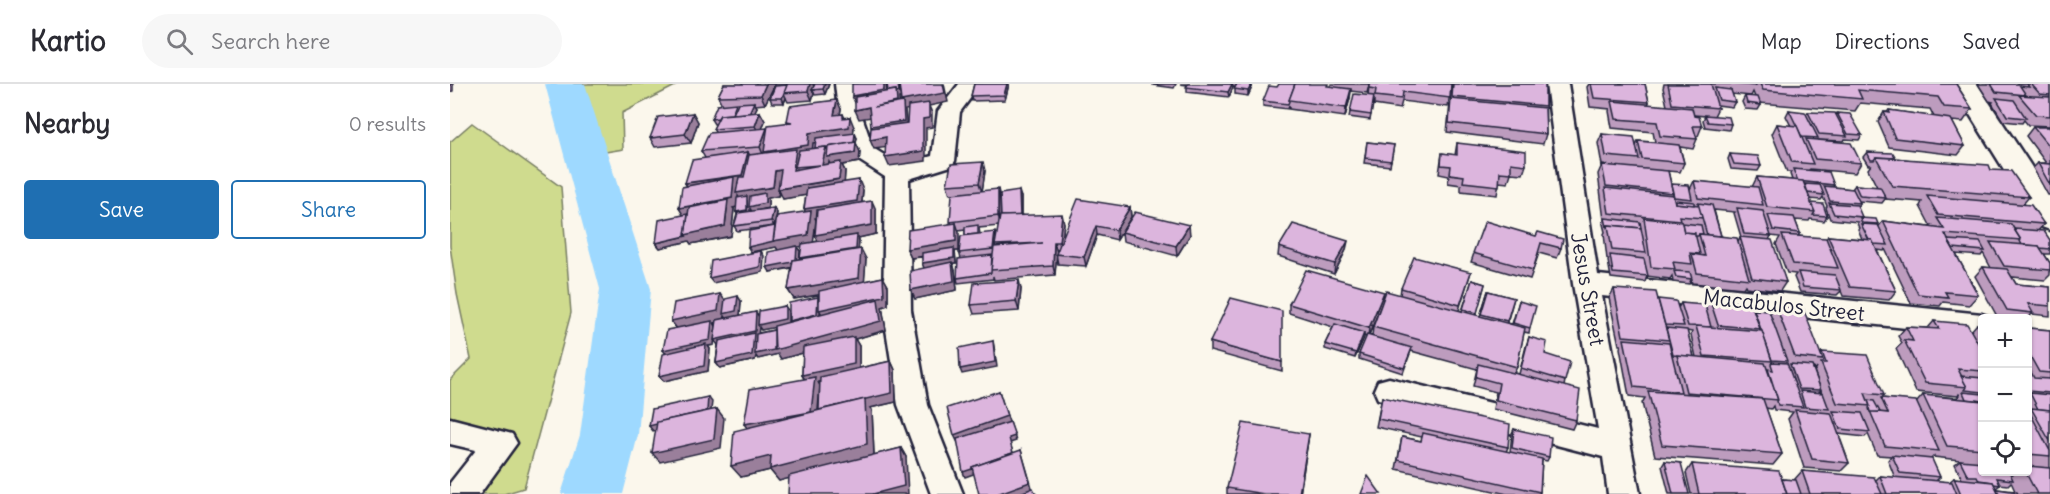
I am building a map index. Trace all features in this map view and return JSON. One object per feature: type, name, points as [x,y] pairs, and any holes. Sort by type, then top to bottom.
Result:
[{"type":"street","points":[[846,84],[845,102],[856,127],[862,152],[897,174],[943,161],[949,111],[970,84]]},
{"type":"street","name":"Jesus Street","points":[[1557,84],[1586,284],[1624,494]]},
{"type":"street","points":[[1964,84],[2050,219]]},
{"type":"street","points":[[897,174],[897,310],[913,405],[941,489]]},
{"type":"street","name":"Macabulos Street","points":[[1586,284],[1978,324]]},
{"type":"street","points":[[1389,390],[1617,447]]},
{"type":"street","points":[[450,431],[501,443],[461,494]]},
{"type":"green space","points":[[574,84],[679,84],[622,113],[623,149],[594,154]]},
{"type":"green space","points":[[472,123],[561,187],[571,313],[524,488],[504,494],[476,494],[490,429],[450,419],[450,380],[471,359],[457,294],[450,246],[450,142]]},
{"type":"building","points":[[724,84],[766,84],[761,95],[718,96]]},
{"type":"building","points":[[787,84],[810,84],[808,91],[783,93]]},
{"type":"building","points":[[815,84],[825,84],[823,89],[812,90]]},
{"type":"building","points":[[852,84],[884,84],[884,90],[852,96]]},
{"type":"building","points":[[887,84],[898,84],[899,92],[888,91]]},
{"type":"building","points":[[899,84],[943,84],[945,93],[901,101]]},
{"type":"building","points":[[974,84],[1007,84],[1004,95],[971,96]]},
{"type":"building","points":[[1188,84],[1232,84],[1228,92],[1186,87]]},
{"type":"building","points":[[1237,84],[1252,84],[1248,91],[1234,89]]},
{"type":"building","points":[[1279,84],[1295,84],[1288,104],[1263,101],[1269,86],[1277,87]]},
{"type":"building","points":[[1295,84],[1328,84],[1327,86],[1351,89],[1346,108],[1289,100]]},
{"type":"building","points":[[1369,84],[1451,84],[1450,98],[1403,92],[1402,99],[1375,96],[1376,89],[1369,88]]},
{"type":"building","points":[[1453,84],[1545,84],[1545,106],[1452,97]]},
{"type":"building","points":[[1591,84],[1645,84],[1649,102],[1594,98]]},
{"type":"building","points":[[1668,84],[1711,84],[1718,108],[1672,104]]},
{"type":"building","points":[[1731,84],[1755,84],[1756,86]]},
{"type":"building","points":[[1760,84],[1956,84],[1972,109],[1944,107],[1938,97],[1858,90],[1862,99],[1763,90]]},
{"type":"building","points":[[1991,84],[2027,84],[2029,87],[2020,86],[2026,95],[1996,92]]},
{"type":"building","points":[[2031,84],[2050,84],[2050,95],[2040,94]]},
{"type":"building","points":[[787,85],[782,98],[770,98],[775,86]]},
{"type":"building","points":[[1715,88],[1731,90],[1735,102],[1719,100]]},
{"type":"building","points":[[896,90],[897,102],[874,107],[903,102],[904,121],[871,126],[869,107],[855,110],[855,97]]},
{"type":"building","points":[[1354,94],[1374,96],[1371,115],[1350,112]]},
{"type":"building","points":[[2019,95],[2050,97],[2050,116],[2036,115]]},
{"type":"building","points":[[1745,96],[1758,97],[1761,105],[1747,103]]},
{"type":"building","points":[[1996,98],[2014,100],[2026,118],[2007,116]]},
{"type":"building","points":[[1451,99],[1545,108],[1546,134],[1449,123]]},
{"type":"building","points":[[837,100],[834,115],[843,114],[843,118],[850,117],[849,127],[809,133],[808,145],[764,152],[768,125],[792,122],[787,121],[790,106]]},
{"type":"building","points":[[1612,101],[1692,108],[1694,116],[1699,117],[1702,126],[1693,126],[1697,139],[1660,136],[1657,122],[1616,119]]},
{"type":"building","points":[[754,102],[749,113],[733,114],[738,103]]},
{"type":"building","points":[[736,103],[732,114],[720,115],[718,118],[711,119],[717,105]]},
{"type":"building","points":[[929,103],[929,118],[923,119],[923,151],[885,157],[886,137],[870,140],[871,128],[907,123],[908,106]]},
{"type":"building","points":[[1789,110],[1805,112],[1818,138],[1802,137]]},
{"type":"building","points":[[1889,110],[1951,119],[1965,146],[1895,138],[1884,112],[1890,113]]},
{"type":"building","points":[[760,112],[755,126],[713,129],[720,115]]},
{"type":"building","points":[[1808,112],[1835,113],[1847,136],[1819,134]]},
{"type":"building","points":[[693,113],[685,134],[650,138],[658,117]]},
{"type":"building","points":[[1837,113],[1850,114],[1862,135],[1848,134]]},
{"type":"building","points":[[1705,115],[1729,117],[1731,124],[1708,122]]},
{"type":"building","points":[[1777,124],[1797,126],[1813,164],[1792,162]]},
{"type":"building","points":[[2033,127],[2050,127],[2050,148]]},
{"type":"building","points":[[767,128],[760,147],[701,151],[709,133]]},
{"type":"building","points":[[855,133],[854,143],[827,149],[826,147],[815,148],[816,138]]},
{"type":"building","points":[[1602,134],[1634,137],[1639,159],[1606,156]]},
{"type":"building","points":[[1806,139],[1851,143],[1861,163],[1815,159]]},
{"type":"building","points":[[1638,141],[1679,145],[1684,163],[1642,159]]},
{"type":"building","points":[[856,142],[855,153],[827,157],[828,147]]},
{"type":"building","points":[[1367,142],[1394,145],[1391,161],[1365,158]]},
{"type":"building","points":[[1457,143],[1526,151],[1526,165],[1511,163],[1511,173],[1500,172],[1499,186],[1463,182],[1464,176],[1450,174],[1451,166],[1441,165],[1442,153],[1457,155]]},
{"type":"building","points":[[826,147],[822,165],[841,162],[839,179],[778,189],[781,170],[775,171],[773,187],[736,193],[739,177],[744,177],[749,155],[796,149],[793,170],[820,165],[795,167],[799,150]]},
{"type":"building","points":[[748,152],[742,175],[685,183],[692,160]]},
{"type":"building","points":[[1867,152],[1893,153],[1896,158],[1876,157],[1871,160]]},
{"type":"building","points":[[1730,154],[1758,156],[1761,166],[1734,164]]},
{"type":"building","points":[[1876,157],[1989,165],[1991,170],[2011,171],[2029,197],[1892,186]]},
{"type":"building","points":[[983,162],[979,183],[947,185],[951,164]]},
{"type":"building","points":[[2038,163],[2050,164],[2050,185]]},
{"type":"building","points":[[1602,165],[1668,171],[1673,193],[1606,186]]},
{"type":"building","points":[[1793,169],[1829,172],[1834,185],[1798,181]]},
{"type":"building","points":[[734,177],[732,198],[679,208],[682,187]]},
{"type":"building","points":[[1757,177],[1803,181],[1815,212],[1767,207]]},
{"type":"building","points":[[859,180],[857,201],[804,209],[807,188]]},
{"type":"building","points":[[1694,181],[1758,187],[1763,205],[1698,198]]},
{"type":"building","points":[[1671,184],[1689,185],[1692,199],[1674,197]]},
{"type":"building","points":[[1805,184],[1820,185],[1824,195],[1808,193]]},
{"type":"building","points":[[1855,185],[1880,187],[1886,198],[1860,196]]},
{"type":"building","points":[[1824,186],[1853,189],[1860,203],[1830,201]]},
{"type":"building","points":[[1605,188],[1673,195],[1675,203],[1700,205],[1703,218],[1679,216],[1680,220],[1609,213]]},
{"type":"building","points":[[998,189],[998,216],[950,222],[952,194]]},
{"type":"building","points":[[1019,191],[1020,216],[1001,216],[1000,194]]},
{"type":"building","points":[[765,193],[765,203],[749,207],[750,196]]},
{"type":"building","points":[[747,196],[747,210],[736,212],[737,198]]},
{"type":"building","points":[[1927,196],[2031,205],[2044,224],[1938,215]]},
{"type":"building","points":[[1078,199],[1130,207],[1116,230],[1096,226],[1084,257],[1056,254]]},
{"type":"building","points":[[728,200],[725,226],[685,235],[689,208]]},
{"type":"building","points":[[1675,200],[1694,202],[1694,205],[1675,203]]},
{"type":"building","points":[[872,201],[872,225],[815,235],[817,210]]},
{"type":"building","points":[[1698,203],[1712,205],[1721,236],[1707,235]]},
{"type":"building","points":[[1811,203],[1823,204],[1827,216],[1813,215],[1815,212]]},
{"type":"building","points":[[1829,203],[1857,205],[1862,217],[1834,214]]},
{"type":"building","points":[[774,208],[771,221],[734,226],[738,213]]},
{"type":"building","points":[[1737,208],[1763,211],[1771,236],[1744,234]]},
{"type":"building","points":[[811,211],[808,235],[773,241],[777,216]]},
{"type":"building","points":[[1135,212],[1189,225],[1176,246],[1122,232]]},
{"type":"building","points":[[688,214],[686,236],[656,243],[659,220]]},
{"type":"building","points":[[1062,214],[1059,242],[1054,242],[1053,266],[991,270],[994,247],[1042,243],[995,245],[1000,216]]},
{"type":"building","points":[[1768,215],[1794,217],[1800,233],[1773,230]]},
{"type":"building","points":[[1605,218],[1640,222],[1641,228],[1608,225],[1607,227]]},
{"type":"building","points":[[1644,218],[1682,222],[1684,232],[1695,233],[1700,254],[1690,253],[1692,264],[1673,262],[1675,269],[1651,267]]},
{"type":"building","points":[[1860,218],[1876,219],[1878,224],[1862,223]]},
{"type":"building","points":[[1937,218],[2011,224],[2021,240],[1945,234],[1978,295],[1945,292],[1948,297],[1918,294],[1883,221],[1944,229]]},
{"type":"building","points":[[1485,221],[1536,236],[1538,232],[1563,239],[1561,248],[1541,243],[1533,270],[1473,253]]},
{"type":"building","points":[[956,223],[956,241],[907,249],[908,230]]},
{"type":"building","points":[[1682,223],[1701,225],[1703,234],[1695,236],[1695,233],[1684,232]]},
{"type":"building","points":[[1293,224],[1348,241],[1335,264],[1279,247]]},
{"type":"building","points":[[1861,224],[1878,225],[1888,245],[1874,244],[1872,240],[1869,240]]},
{"type":"building","points":[[978,225],[978,234],[965,235],[965,227]]},
{"type":"building","points":[[1608,225],[1641,228],[1646,253],[1612,250]]},
{"type":"building","points":[[775,226],[774,241],[748,247],[749,231]]},
{"type":"building","points":[[2014,229],[2044,231],[2050,240],[2050,249],[2022,245]]},
{"type":"building","points":[[995,232],[993,249],[959,253],[961,236]]},
{"type":"building","points":[[1699,234],[1737,238],[1749,279],[1697,273],[1692,254],[1705,256]]},
{"type":"building","points":[[857,235],[856,249],[800,258],[802,244]]},
{"type":"building","points":[[1782,235],[1826,238],[1838,268],[1793,264]]},
{"type":"building","points":[[1828,236],[1872,240],[1896,291],[1850,287]]},
{"type":"building","points":[[1740,237],[1772,240],[1786,282],[1752,278]]},
{"type":"building","points":[[1948,240],[1980,242],[1985,251],[1953,248]]},
{"type":"building","points":[[1990,242],[2039,246],[2050,263],[2050,270],[2004,266]]},
{"type":"building","points":[[797,246],[796,260],[767,267],[768,252]]},
{"type":"building","points":[[954,248],[954,258],[922,263],[922,253]]},
{"type":"building","points":[[861,249],[859,278],[788,290],[793,260]]},
{"type":"building","points":[[761,251],[760,267],[709,278],[711,261]]},
{"type":"building","points":[[992,255],[991,273],[957,278],[958,259]]},
{"type":"building","points":[[1610,255],[1644,259],[1648,276],[1613,273]]},
{"type":"building","points":[[1414,257],[1471,272],[1460,305],[1401,288]]},
{"type":"building","points":[[952,262],[954,281],[911,290],[910,271]]},
{"type":"building","points":[[1983,267],[2007,269],[2016,284],[2050,287],[2050,306],[2028,304],[2033,313],[2007,310]]},
{"type":"building","points":[[1306,270],[1384,292],[1369,328],[1289,304]]},
{"type":"building","points":[[1674,271],[1690,272],[1692,279],[1676,277]]},
{"type":"building","points":[[1798,272],[1835,275],[1841,290],[1803,287]]},
{"type":"building","points":[[883,277],[884,296],[819,310],[819,291]]},
{"type":"building","points":[[1019,280],[1016,301],[971,305],[974,283]]},
{"type":"building","points":[[1472,280],[1485,284],[1477,313],[1463,309]]},
{"type":"building","points":[[1614,289],[1656,292],[1669,340],[1623,336]]},
{"type":"building","points":[[1386,291],[1525,328],[1517,367],[1373,327]]},
{"type":"building","points":[[1488,291],[1514,298],[1507,321],[1481,314]]},
{"type":"building","points":[[720,294],[718,311],[671,321],[674,303]]},
{"type":"building","points":[[738,296],[736,311],[723,314],[725,299]]},
{"type":"building","points":[[818,297],[817,314],[789,321],[789,303]]},
{"type":"building","points":[[1231,298],[1282,311],[1282,362],[1210,342]]},
{"type":"building","points":[[878,299],[881,321],[775,350],[774,326]]},
{"type":"building","points":[[1658,299],[1676,301],[1684,326],[1665,325]]},
{"type":"building","points":[[1710,300],[1751,303],[1760,329],[1718,325]]},
{"type":"building","points":[[1519,301],[1536,306],[1530,328],[1513,323]]},
{"type":"building","points":[[1681,303],[1705,305],[1711,327],[1688,326]]},
{"type":"building","points":[[785,306],[785,319],[758,325],[759,311]]},
{"type":"building","points":[[1776,306],[1803,308],[1823,360],[1795,357]]},
{"type":"building","points":[[1754,310],[1769,311],[1787,361],[1772,360]]},
{"type":"building","points":[[756,312],[755,331],[714,340],[717,320]]},
{"type":"building","points":[[712,321],[710,340],[663,350],[667,330]]},
{"type":"building","points":[[1934,321],[1967,324],[1978,343],[1978,371],[1958,369],[1967,387],[1925,383],[1904,340],[1913,341],[1906,327],[1939,329]]},
{"type":"building","points":[[1335,324],[1364,333],[1356,353],[1325,344]]},
{"type":"building","points":[[1696,326],[1762,331],[1772,361],[1704,356]]},
{"type":"building","points":[[1666,328],[1687,330],[1694,357],[1673,355]]},
{"type":"building","points":[[2032,328],[2050,330],[2050,373],[2039,372],[2032,360]]},
{"type":"building","points":[[774,330],[774,350],[755,354],[756,334]]},
{"type":"building","points":[[754,333],[752,355],[716,363],[719,341]]},
{"type":"building","points":[[1367,335],[1412,348],[1404,368],[1359,354]]},
{"type":"building","points":[[854,337],[854,364],[802,375],[803,347]]},
{"type":"building","points":[[1529,337],[1547,342],[1545,354],[1570,362],[1565,381],[1521,368]]},
{"type":"building","points":[[1624,339],[1669,343],[1681,392],[1634,387]]},
{"type":"building","points":[[993,341],[995,362],[960,369],[959,348]]},
{"type":"building","points":[[706,344],[704,366],[659,376],[663,354]]},
{"type":"building","points":[[1822,352],[1867,355],[1884,395],[1865,393],[1870,406],[1837,403],[1821,363],[1826,363]]},
{"type":"building","points":[[1677,355],[1765,363],[1778,400],[1686,392]]},
{"type":"building","points":[[891,361],[892,393],[819,410],[820,377]]},
{"type":"building","points":[[1772,362],[1787,363],[1803,407],[1778,405],[1768,369],[1773,370]]},
{"type":"building","points":[[1478,364],[1580,390],[1576,420],[1496,400],[1499,383],[1476,377]]},
{"type":"building","points":[[1790,364],[1812,366],[1821,390],[1799,389]]},
{"type":"building","points":[[2032,374],[2034,378],[2050,379],[2050,393],[2032,391]]},
{"type":"building","points":[[1961,376],[1978,378],[1978,391],[1965,390],[1967,387]]},
{"type":"building","points":[[815,377],[811,412],[744,424],[750,389]]},
{"type":"building","points":[[999,391],[1007,416],[954,435],[947,408]]},
{"type":"building","points":[[1648,391],[1763,399],[1782,454],[1662,445]]},
{"type":"building","points":[[1800,391],[1823,393],[1829,409],[1805,407]]},
{"type":"building","points":[[1963,392],[1978,394],[1978,400],[1966,399]]},
{"type":"building","points":[[2032,393],[2050,395],[2050,410],[2038,409]]},
{"type":"building","points":[[1923,395],[1978,400],[1978,449],[1947,446]]},
{"type":"building","points":[[708,397],[707,411],[657,422],[649,426],[652,409]]},
{"type":"building","points":[[1382,397],[1510,424],[1508,447],[1378,419]]},
{"type":"building","points":[[1881,398],[1916,401],[1939,451],[1885,446],[1870,411],[1888,413]]},
{"type":"building","points":[[865,399],[867,444],[770,469],[771,456],[731,466],[734,431]]},
{"type":"building","points":[[1868,400],[1874,401],[1880,412],[1870,412]]},
{"type":"building","points":[[2032,408],[2050,410],[2050,441],[2032,410]]},
{"type":"building","points":[[717,409],[714,439],[652,453],[657,422]]},
{"type":"building","points":[[1795,410],[1831,413],[1849,463],[1812,459]]},
{"type":"building","points":[[1833,411],[1862,413],[1870,432],[1840,429]]},
{"type":"building","points":[[2032,417],[2050,451],[2050,456],[2032,454]]},
{"type":"building","points":[[1010,422],[1015,436],[1009,438],[1013,453],[963,472],[957,439]]},
{"type":"building","points":[[1243,423],[1309,434],[1299,494],[1264,494],[1227,488]]},
{"type":"building","points":[[1514,429],[1551,437],[1549,457],[1512,448]]},
{"type":"building","points":[[1423,433],[1542,459],[1540,492],[1398,460],[1402,437],[1421,441]]},
{"type":"building","points":[[901,448],[904,486],[873,494],[788,494],[789,476]]},
{"type":"building","points":[[1021,450],[1030,482],[997,494],[979,494],[972,467]]},
{"type":"building","points":[[1892,455],[1932,459],[1940,477],[1900,473]]},
{"type":"building","points":[[1960,460],[1978,462],[1978,476],[2011,476],[2013,480],[1997,478],[2000,485],[1979,480],[1977,476],[1968,476]]},
{"type":"building","points":[[1665,461],[1681,463],[1689,494],[1673,494]]},
{"type":"building","points":[[1692,464],[1779,471],[1787,494],[1699,494]]},
{"type":"building","points":[[2032,466],[2050,468],[2050,494],[2037,494],[2028,476],[2032,476]]},
{"type":"building","points":[[1802,471],[1874,477],[1882,494],[1810,494]]},
{"type":"building","points":[[1368,476],[1381,494],[1361,494]]},
{"type":"building","points":[[1880,476],[1952,482],[1957,494],[1887,494]]},
{"type":"building","points":[[1954,478],[1993,482],[1999,494],[1961,494]]},
{"type":"building","points":[[1782,479],[1796,480],[1801,494],[1787,494]]},
{"type":"building","points":[[1033,488],[1036,494],[1018,494]]},
{"type":"building","points":[[1997,489],[2017,492],[2018,494],[1999,494]]},
{"type":"waterway","points":[[565,84],[625,289],[609,435],[592,494]]}]
